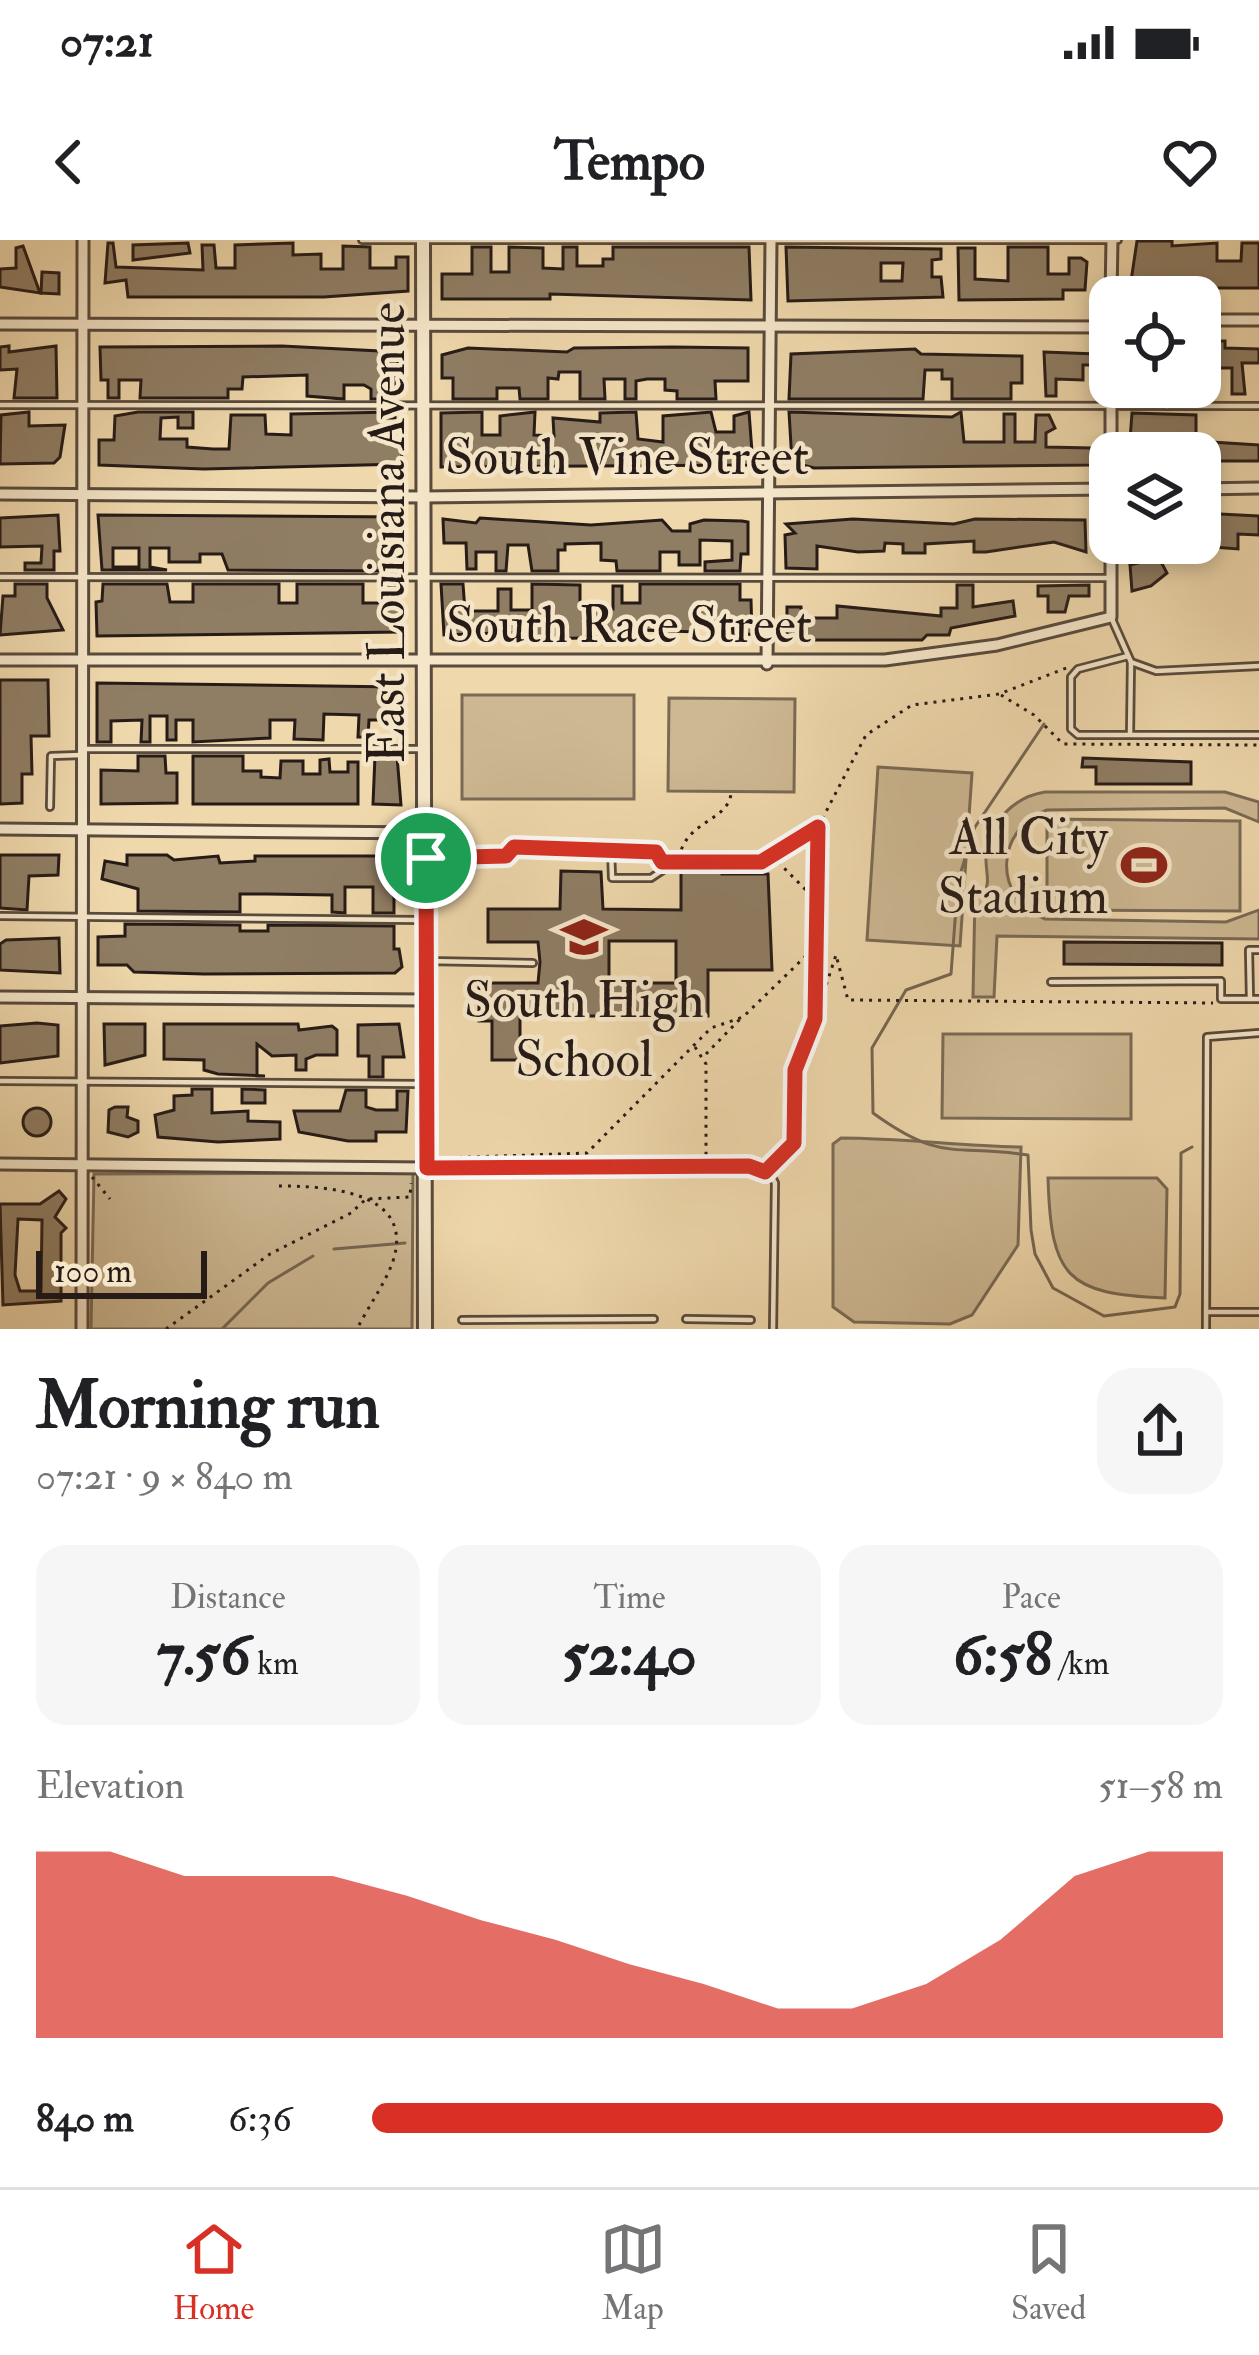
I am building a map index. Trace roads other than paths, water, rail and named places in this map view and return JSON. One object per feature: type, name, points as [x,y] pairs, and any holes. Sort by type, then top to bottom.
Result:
[{"type":"street","points":[[82,1329],[83,240]]},
{"type":"street","name":"East Louisiana Avenue","points":[[423,240],[425,1329]]},
{"type":"street","points":[[767,664],[771,240]]},
{"type":"street","points":[[1112,276],[1114,240]]},
{"type":"street","points":[[1221,320],[1259,320]]},
{"type":"street","points":[[0,324],[1089,327]]},
{"type":"street","points":[[1221,489],[1259,488]]},
{"type":"street","name":"South Vine Street","points":[[0,494],[423,496],[1089,489]]},
{"type":"street","points":[[1111,564],[1111,617]]},
{"type":"street","name":"South Race Street","points":[[0,660],[767,664],[885,660],[997,645],[1111,617]]},
{"type":"street","points":[[0,829],[426,832]]},
{"type":"street","points":[[0,998],[426,1000]]},
{"type":"street","points":[[0,1164],[427,1168]]},
{"type":"lane","points":[[362,240],[1114,240]]},
{"type":"lane","points":[[0,406],[1089,407]]},
{"type":"lane","points":[[1221,406],[1259,406]]},
{"type":"lane","points":[[0,577],[1111,578]]},
{"type":"lane","points":[[1111,617],[1130,659],[1130,735]]},
{"type":"lane","points":[[1259,666],[1156,671],[1130,659],[1078,669],[1071,677],[1071,729],[1078,735],[1259,735]]},
{"type":"lane","points":[[50,807],[51,756],[426,749]]},
{"type":"lane","points":[[426,858],[506,856],[514,847],[611,848],[650,849],[662,862],[659,875],[612,878],[611,848]]},
{"type":"lane","points":[[0,916],[426,920]]},
{"type":"lane","points":[[1250,1000],[1250,950],[1259,950]]},
{"type":"lane","points":[[426,961],[532,963]]},
{"type":"lane","points":[[1051,982],[1221,981],[1221,999],[1259,1000]]},
{"type":"lane","points":[[1205,1329],[1207,1037],[1259,1033]]},
{"type":"lane","points":[[0,1081],[426,1084]]},
{"type":"lane","points":[[427,1168],[749,1166],[765,1172],[775,1184],[773,1329]]},
{"type":"lane","points":[[1205,1312],[1259,1312]]},
{"type":"lane","points":[[461,1320],[654,1319]]},
{"type":"lane","points":[[686,1319],[751,1320]]},
{"type":"waterway","points":[[1044,724],[975,827],[958,881],[951,974],[906,990],[872,1048],[873,1113],[932,1145],[1028,1155],[1035,1254],[1053,1288],[1104,1316],[1175,1307],[1180,1294],[1181,1153],[1192,1147]]},
{"type":"waterway","points":[[334,1249],[405,1243]]},
{"type":"waterway","points":[[222,1329],[268,1283],[313,1256]]},
{"type":"place","name":"All City Stadium","points":[[1144,865]]},
{"type":"place","name":"South High School","points":[[584,937]]}]
